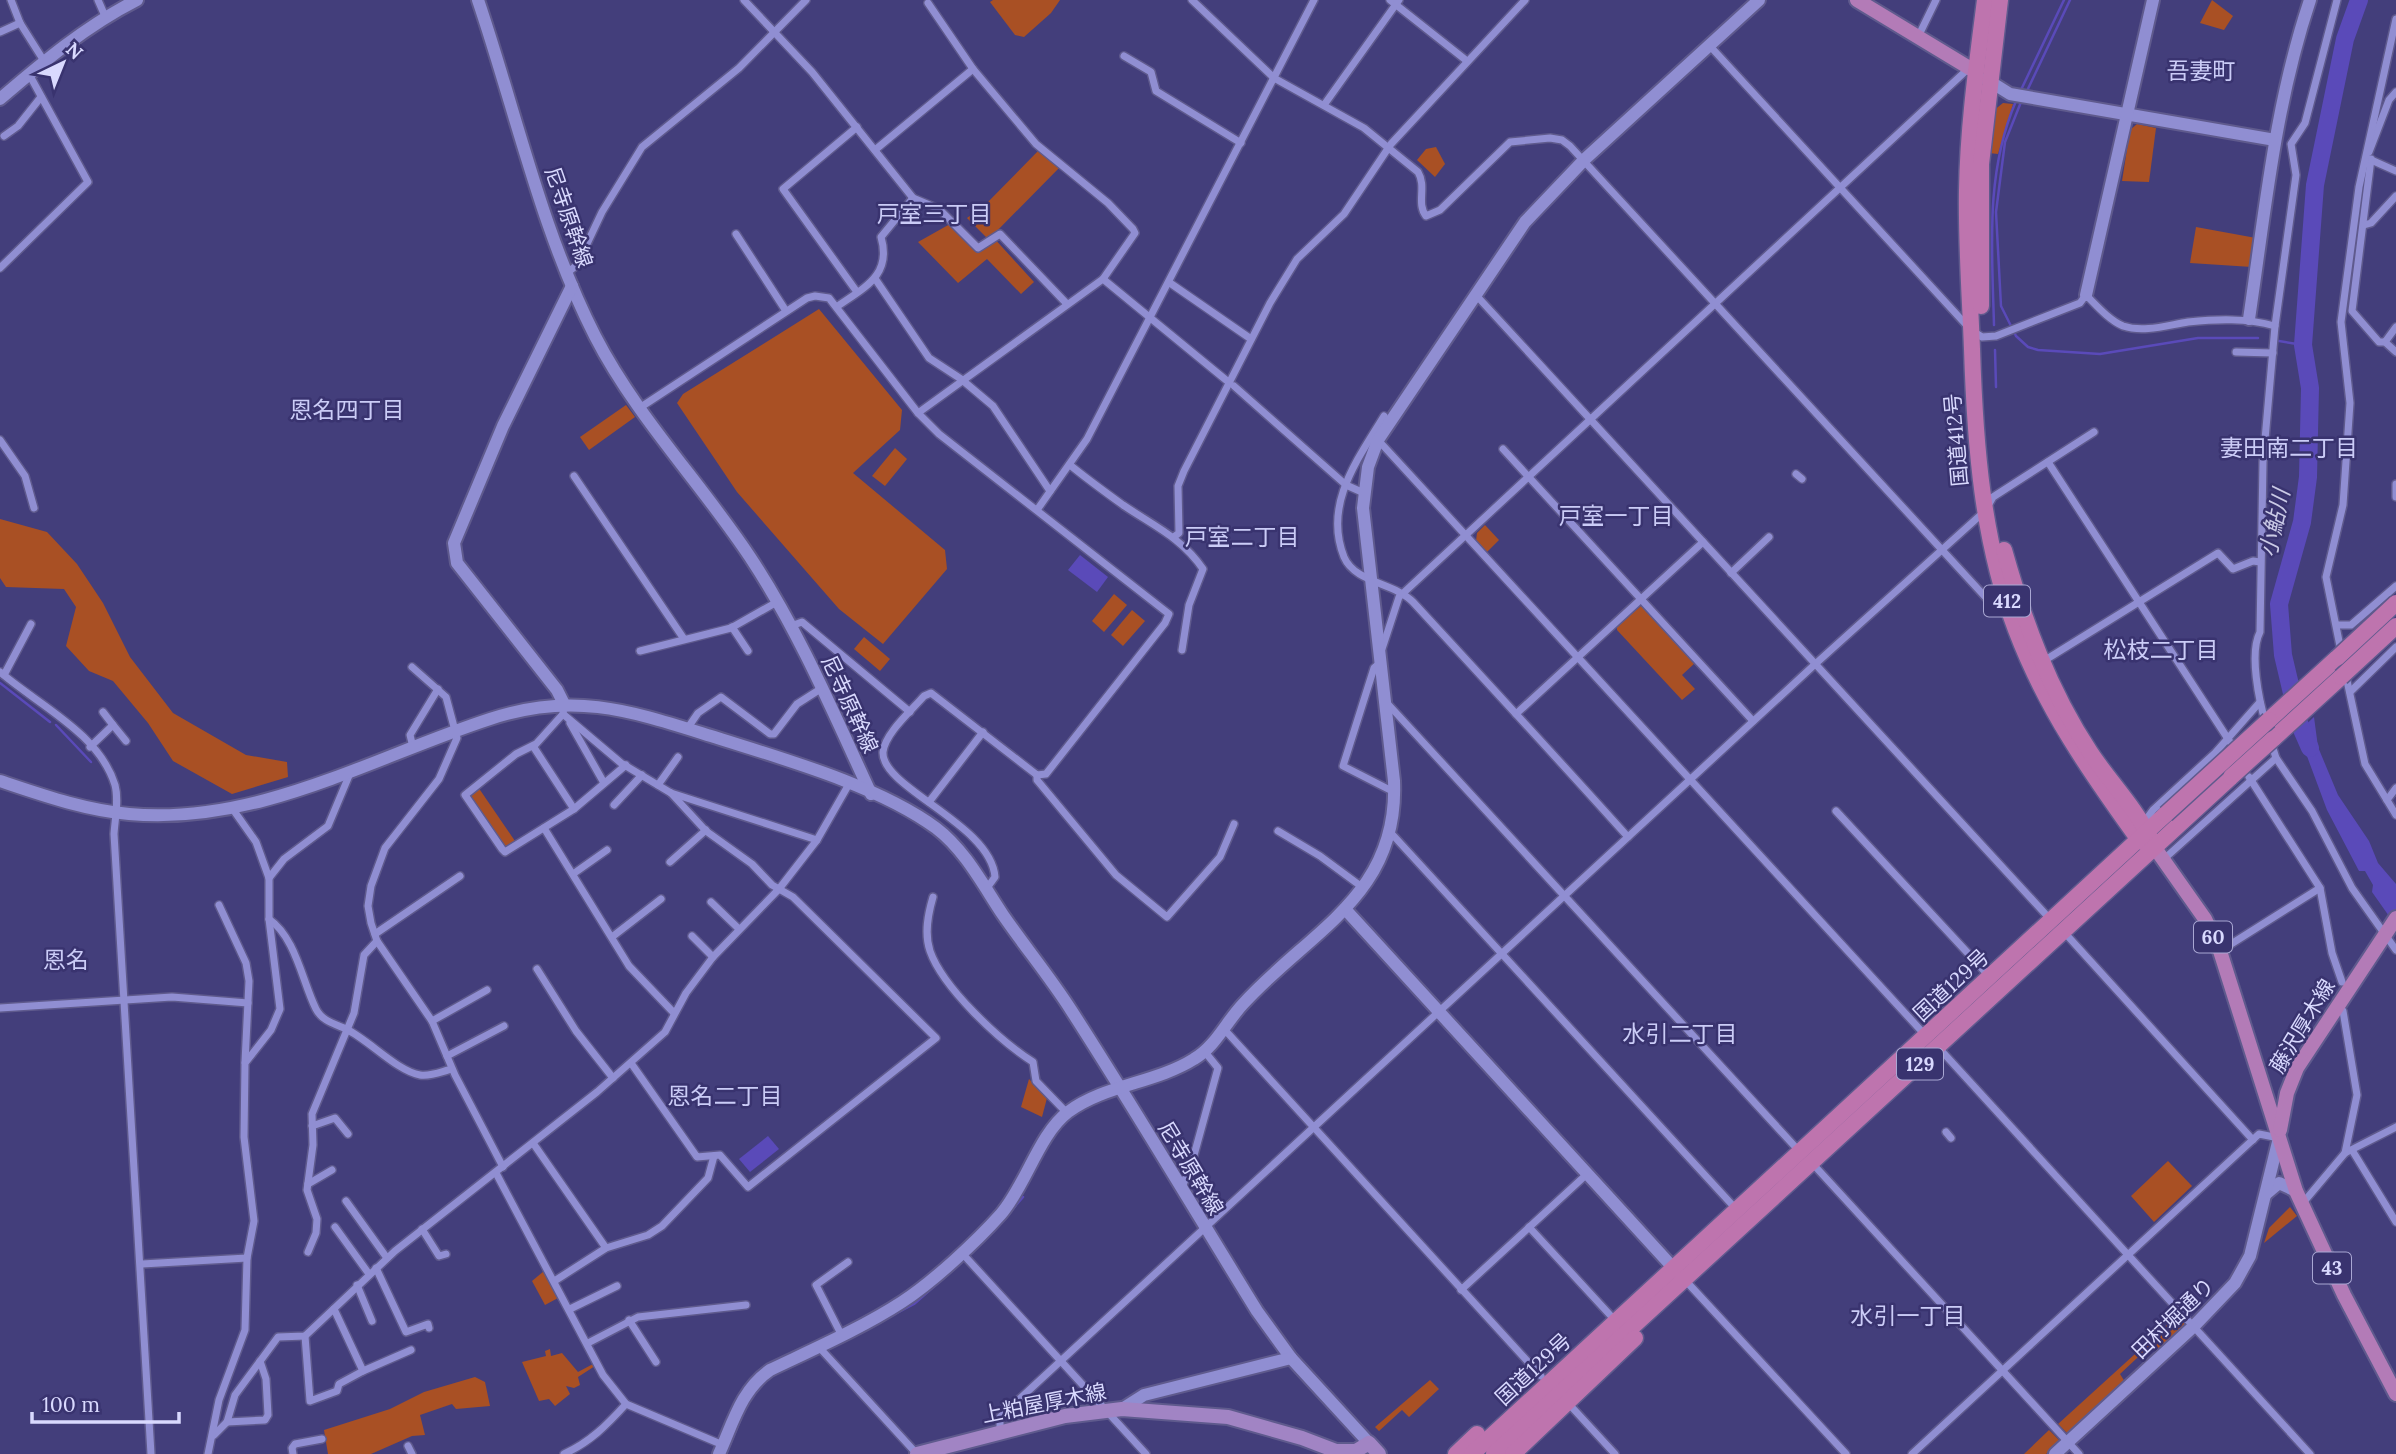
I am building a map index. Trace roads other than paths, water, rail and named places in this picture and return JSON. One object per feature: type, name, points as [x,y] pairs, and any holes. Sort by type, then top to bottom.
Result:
[{"type":"highway","name":"国道412号","points":[[1985,0],[1967,187],[1989,504],[2011,617],[2037,665],[2079,757],[2143,832]]},
{"type":"highway","name":"国道412号","points":[[1978,74],[2000,0]]},
{"type":"highway","name":"国道412号","points":[[1989,504],[2037,665]]},
{"type":"highway","name":"国道129号","points":[[1932,1042],[1991,978],[2143,832],[2396,603]]},
{"type":"highway","name":"国道129号","points":[[1494,1454],[1685,1280],[1806,1158],[1932,1042],[2160,854],[2179,826],[2396,626]]},
{"type":"highway","name":"412","points":[[2143,832],[2160,854]]},
{"type":"highway","name":"国道129号","points":[[1472,1454],[1672,1267],[1737,1210],[1806,1158]]},
{"type":"highway","name":"129","points":[[1513,1454],[1645,1327],[1685,1280]]},
{"type":"highway","name":"129","points":[[1456,1454],[1611,1316],[1632,1305]]},
{"type":"main road","points":[[1857,0],[1978,74]]},
{"type":"main road","name":"60","points":[[2160,854],[2205,919],[2220,951],[2279,1138]]},
{"type":"main road","name":"藤沢厚木線","points":[[2396,918],[2310,1047],[2287,1093],[2279,1138],[2299,1197],[2344,1295],[2396,1394]]},
{"type":"main road","points":[[2264,1090],[2275,1097],[2287,1093]]},
{"type":"main road","name":"上粕屋厚木線","points":[[917,1454],[961,1447],[1000,1431],[1065,1416],[1122,1409],[1165,1410],[1227,1417],[1303,1438],[1336,1451],[1374,1449]]},
{"type":"street","points":[[11,0],[20,23],[44,61]]},
{"type":"street","points":[[97,0],[105,16]]},
{"type":"street","points":[[0,99],[44,61],[105,16],[137,0]]},
{"type":"street","name":"尼寺原幹線","points":[[478,0],[572,286],[606,355],[749,556],[777,602],[822,688],[871,794],[935,828],[951,843],[987,888],[1064,999],[1205,1227],[1291,1358],[1374,1449]]},
{"type":"street","points":[[744,0],[776,32],[913,198],[939,209],[978,247],[1000,234],[1068,304]]},
{"type":"street","points":[[567,272],[577,265],[602,212],[642,148],[739,68],[806,0]]},
{"type":"street","points":[[1192,0],[1274,78],[1364,128],[1420,175],[1421,210],[1426,216],[1440,210],[1499,150],[1515,140],[1562,140],[1585,159],[1990,602],[2011,617]]},
{"type":"street","points":[[1037,510],[1087,439],[1314,0]]},
{"type":"street","points":[[1175,536],[1179,533],[1178,486],[1251,339],[1297,259],[1307,246],[1344,214],[1390,148],[1525,0]]},
{"type":"street","points":[[496,1173],[603,1375],[625,1405],[721,1450],[741,1402],[756,1380],[905,1300],[960,1252],[1011,1201],[1043,1145],[1067,1113],[1174,1071],[1205,1052],[1243,1004],[1345,909],[1377,867],[1391,833],[1395,792],[1364,493],[1368,467],[1378,440],[1525,222],[1585,159],[1759,0]]},
{"type":"street","points":[[1918,37],[1936,0]]},
{"type":"street","points":[[1709,45],[1977,334],[2003,333],[2080,303],[2085,295],[2154,0]]},
{"type":"street","points":[[2249,319],[2275,140],[2291,62],[2310,0]]},
{"type":"street","points":[[2337,0],[2305,123],[2291,144],[2296,175],[2275,326],[2260,562],[2260,632],[2255,640],[2260,702],[2276,758],[2312,811],[2351,888],[2396,950]]},
{"type":"street","points":[[1324,105],[1395,1],[1467,61]]},
{"type":"street","points":[[918,413],[961,379],[1103,279],[1135,233],[1108,203],[1038,146],[973,69],[928,3]]},
{"type":"street","points":[[2396,19],[2368,159],[2341,322],[2350,403],[2343,505],[2326,577],[2365,764],[2396,815]]},
{"type":"street","points":[[0,32],[20,23]]},
{"type":"street","points":[[1124,56],[1151,72],[1156,91],[1241,143]]},
{"type":"street","points":[[875,150],[973,69]]},
{"type":"street","points":[[0,268],[88,181],[29,74]]},
{"type":"street","points":[[1395,792],[1343,765],[1399,597],[1842,188],[1978,74],[2015,95],[2291,144]]},
{"type":"street","points":[[2396,92],[2389,100],[2368,159],[2364,225],[2352,310],[2379,342],[2385,342],[2396,352]]},
{"type":"street","points":[[4,136],[18,126],[41,97]]},
{"type":"street","points":[[857,128],[783,189],[823,240],[823,246],[857,292]]},
{"type":"street","points":[[2368,159],[2396,171]]},
{"type":"street","points":[[2364,225],[2371,223],[2396,196]]},
{"type":"street","points":[[838,306],[876,280],[885,251],[881,237],[913,198]]},
{"type":"street","points":[[736,234],[786,311]]},
{"type":"street","points":[[1103,279],[1226,380]]},
{"type":"street","points":[[876,280],[929,358],[961,379],[993,406],[1050,491]]},
{"type":"street","points":[[1170,283],[1251,339]]},
{"type":"street","points":[[572,286],[503,426],[454,543],[457,563],[557,690],[565,713],[604,783]]},
{"type":"street","points":[[1475,294],[2050,920]]},
{"type":"street","points":[[2085,295],[2116,323],[2127,327],[2144,329],[2186,322],[2249,319],[2275,326]]},
{"type":"street","points":[[641,407],[786,311],[816,296],[829,298],[838,306],[918,413],[939,434],[1169,614],[1158,633],[1051,770],[1037,775]]},
{"type":"street","points":[[2385,342],[2396,327]]},
{"type":"street","points":[[2236,352],[2273,353]]},
{"type":"street","points":[[1234,386],[1346,485],[1364,493]]},
{"type":"street","points":[[1384,416],[1346,485],[1335,515],[1344,557],[1352,569],[1405,593],[1628,837]]},
{"type":"street","points":[[1000,1431],[1000,1417],[1989,504],[2094,432]]},
{"type":"street","points":[[0,440],[25,476],[34,508]]},
{"type":"street","points":[[1378,440],[2310,1454]]},
{"type":"street","points":[[1503,449],[1753,721]]},
{"type":"street","points":[[2049,462],[2229,741]]},
{"type":"street","points":[[1070,466],[1124,505],[1175,536],[1191,550],[1203,569],[1189,605],[1182,650]]},
{"type":"street","points":[[574,476],[684,639]]},
{"type":"street","points":[[2396,484],[2396,497]]},
{"type":"street","points":[[1731,573],[1769,537]]},
{"type":"street","points":[[1516,714],[1703,542]]},
{"type":"street","points":[[2037,665],[2218,553],[2233,569],[2253,561],[2260,562]]},
{"type":"street","points":[[2338,625],[2351,625],[2396,586]]},
{"type":"street","points":[[640,650],[732,627],[777,602]]},
{"type":"street","points":[[791,626],[802,622],[910,712]]},
{"type":"street","points":[[31,624],[24,631],[2,673],[57,714],[90,747],[116,787],[115,812],[151,1454]]},
{"type":"street","points":[[732,627],[748,651]]},
{"type":"street","points":[[2350,692],[2396,647]]},
{"type":"street","points":[[412,667],[446,696],[457,738],[439,779],[385,848],[371,886],[368,906],[376,937],[432,1021],[452,1069],[503,1167]]},
{"type":"street","points":[[687,729],[698,713],[721,698],[770,734],[774,734],[797,704],[822,688]]},
{"type":"street","points":[[412,747],[410,735],[438,689]]},
{"type":"street","points":[[987,888],[995,877],[988,855],[974,838],[908,789],[884,759],[883,751],[888,740],[924,696],[931,693],[1037,775],[1037,780],[1116,875],[1167,917],[1220,857],[1234,824]]},
{"type":"street","points":[[1385,701],[2079,1454]]},
{"type":"street","points":[[2143,832],[2153,810],[2229,741],[2260,702]]},
{"type":"street","points":[[0,781],[51,798],[115,812],[178,814],[232,808],[351,771],[492,718],[565,713],[605,706],[687,729],[849,784],[871,794]]},
{"type":"street","points":[[103,712],[126,741]]},
{"type":"street","points":[[565,713],[533,746],[516,754],[465,794],[505,852],[574,809],[626,765]]},
{"type":"street","points":[[565,713],[626,765],[671,793],[817,841]]},
{"type":"street","points":[[90,747],[113,725]]},
{"type":"street","points":[[929,802],[983,732]]},
{"type":"street","points":[[533,746],[574,809]]},
{"type":"street","points":[[658,785],[678,757]]},
{"type":"street","points":[[2160,854],[2276,758]]},
{"type":"street","points":[[269,878],[284,859],[328,826],[351,771]]},
{"type":"street","points":[[614,805],[642,775]]},
{"type":"street","points":[[2250,777],[2320,888],[2332,953],[2342,982]]},
{"type":"street","points":[[214,1435],[227,1422],[235,1395],[278,1337],[305,1336],[387,1258],[613,1078],[664,1032],[713,957],[779,889],[817,841],[849,784]]},
{"type":"street","points":[[2387,800],[2396,788]]},
{"type":"street","points":[[631,1063],[697,1157],[720,1155],[748,1187],[936,1038],[793,897],[779,889],[752,864],[706,830],[671,793]]},
{"type":"street","points":[[232,808],[256,842],[269,878],[268,919],[280,1009],[271,1030],[244,1063]]},
{"type":"street","points":[[1836,811],[1991,978]]},
{"type":"street","points":[[544,828],[629,966],[674,1013]]},
{"type":"street","points":[[670,862],[706,830]]},
{"type":"street","points":[[1278,831],[1320,856],[1362,887]]},
{"type":"street","points":[[1391,833],[1737,1210]]},
{"type":"street","points":[[573,874],[607,850]]},
{"type":"street","points":[[308,1252],[316,1233],[317,1219],[307,1189],[312,1103],[348,1030],[364,955],[376,937],[460,876]]},
{"type":"street","points":[[2220,951],[2320,888]]},
{"type":"street","points":[[933,897],[927,932],[930,951],[951,986],[1014,1050],[1033,1062],[1036,1081],[1067,1113]]},
{"type":"street","points":[[612,937],[652,912],[661,900]]},
{"type":"street","points":[[711,902],[739,929]]},
{"type":"street","points":[[208,1454],[219,1400],[245,1330],[247,1258],[254,1220],[244,1137],[244,1063],[248,1003],[246,963],[219,905]]},
{"type":"street","points":[[1345,909],[1846,1454]]},
{"type":"street","points":[[268,919],[278,925],[303,975],[317,1012],[328,1022],[348,1030],[409,1071],[422,1076],[452,1069]]},
{"type":"street","points":[[2064,932],[2253,1140]]},
{"type":"street","points":[[692,936],[713,957]]},
{"type":"street","points":[[537,969],[576,1031],[613,1078]]},
{"type":"street","points":[[432,1021],[487,990]]},
{"type":"street","points":[[0,1008],[172,997],[248,1003]]},
{"type":"street","points":[[2343,1011],[2357,1095],[2349,1152],[2396,1222]]},
{"type":"street","points":[[447,1056],[504,1026]]},
{"type":"street","points":[[1224,1029],[1541,1376]]},
{"type":"street","points":[[1181,1189],[1191,1166],[1218,1068],[1205,1052]]},
{"type":"street","points":[[312,1126],[335,1118],[348,1134]]},
{"type":"street","points":[[2266,1194],[2278,1183],[2299,1197],[2349,1152],[2396,1127]]},
{"type":"street","points":[[1912,1454],[2259,1134],[2279,1138]]},
{"type":"street","name":"田村堀通り","points":[[2055,1454],[2229,1292],[2248,1261],[2279,1138]]},
{"type":"street","points":[[533,1143],[606,1248]]},
{"type":"street","points":[[555,1280],[606,1248],[648,1235],[662,1226],[708,1178],[714,1156]]},
{"type":"street","points":[[309,1184],[332,1170]]},
{"type":"street","points":[[1461,1290],[1587,1174]]},
{"type":"street","points":[[345,1200],[353,1207],[387,1258]]},
{"type":"street","points":[[335,1227],[344,1235],[369,1274]]},
{"type":"street","points":[[1529,1227],[1611,1316]]},
{"type":"street","points":[[422,1229],[439,1256],[446,1254]]},
{"type":"street","points":[[960,1252],[1146,1454]]},
{"type":"street","points":[[142,1264],[247,1258]]},
{"type":"street","points":[[841,1334],[816,1285],[848,1262]]},
{"type":"street","points":[[376,1268],[405,1332],[428,1324],[429,1328]]},
{"type":"street","points":[[358,1285],[372,1321]]},
{"type":"street","points":[[570,1309],[617,1286]]},
{"type":"street","points":[[334,1308],[363,1371]]},
{"type":"street","points":[[588,1343],[638,1317],[741,1308]]},
{"type":"street","points":[[629,1320],[656,1362]]},
{"type":"street","points":[[305,1336],[310,1401],[337,1391],[339,1384],[411,1350]]},
{"type":"street","points":[[818,1345],[917,1454]]},
{"type":"street","points":[[1122,1409],[1144,1395],[1291,1358]]},
{"type":"street","points":[[227,1422],[265,1420],[268,1415],[266,1379],[260,1361]]},
{"type":"street","points":[[1165,1410],[1159,1400],[1170,1388]]},
{"type":"street","points":[[1568,1403],[1615,1454]]},
{"type":"street","points":[[564,1454],[584,1445],[625,1405]]},
{"type":"street","points":[[293,1454],[292,1448],[295,1444],[322,1439]]},
{"type":"street","points":[[408,1446],[412,1454]]},
{"type":"waterway","points":[[2020,92],[2064,0]]},
{"type":"waterway","points":[[2026,93],[2070,0]]},
{"type":"waterway","name":"小鮎川","points":[[2310,748],[2299,723],[2283,655],[2279,604],[2302,522],[2308,477],[2310,388],[2303,345],[2315,185],[2345,39],[2359,0]]},
{"type":"waterway","points":[[1994,325],[1992,240],[1995,183],[2006,128],[2016,101]]},
{"type":"waterway","points":[[2021,102],[2005,142],[1996,212],[2001,306],[2016,336],[2028,347],[2038,350],[2100,354],[2198,338],[2258,338]]},
{"type":"waterway","points":[[2279,341],[2303,345]]},
{"type":"waterway","points":[[1995,350],[1996,387]]},
{"type":"waterway","points":[[0,683],[50,722]]},
{"type":"waterway","points":[[56,725],[91,762]]},
{"type":"waterway","points":[[993,1232],[1023,1197]]},
{"type":"waterway","points":[[878,1323],[914,1304],[939,1282]]},
{"type":"waterway","points":[[726,1454],[744,1411]]},
{"type":"district","name":"吾妻町","points":[[2201,70]]},
{"type":"district","name":"戸室三丁目","points":[[934,213]]},
{"type":"district","name":"恩名四丁目","points":[[347,409]]},
{"type":"district","name":"妻田南二丁目","points":[[2289,447]]},
{"type":"district","name":"戸室一丁目","points":[[1616,515]]},
{"type":"district","name":"戸室二丁目","points":[[1242,536]]},
{"type":"district","name":"松枝二丁目","points":[[2161,649]]},
{"type":"district","name":"恩名","points":[[66,959]]},
{"type":"district","name":"水引二丁目","points":[[1680,1033]]},
{"type":"district","name":"恩名二丁目","points":[[725,1095]]},
{"type":"district","name":"水引一丁目","points":[[1908,1315]]}]
